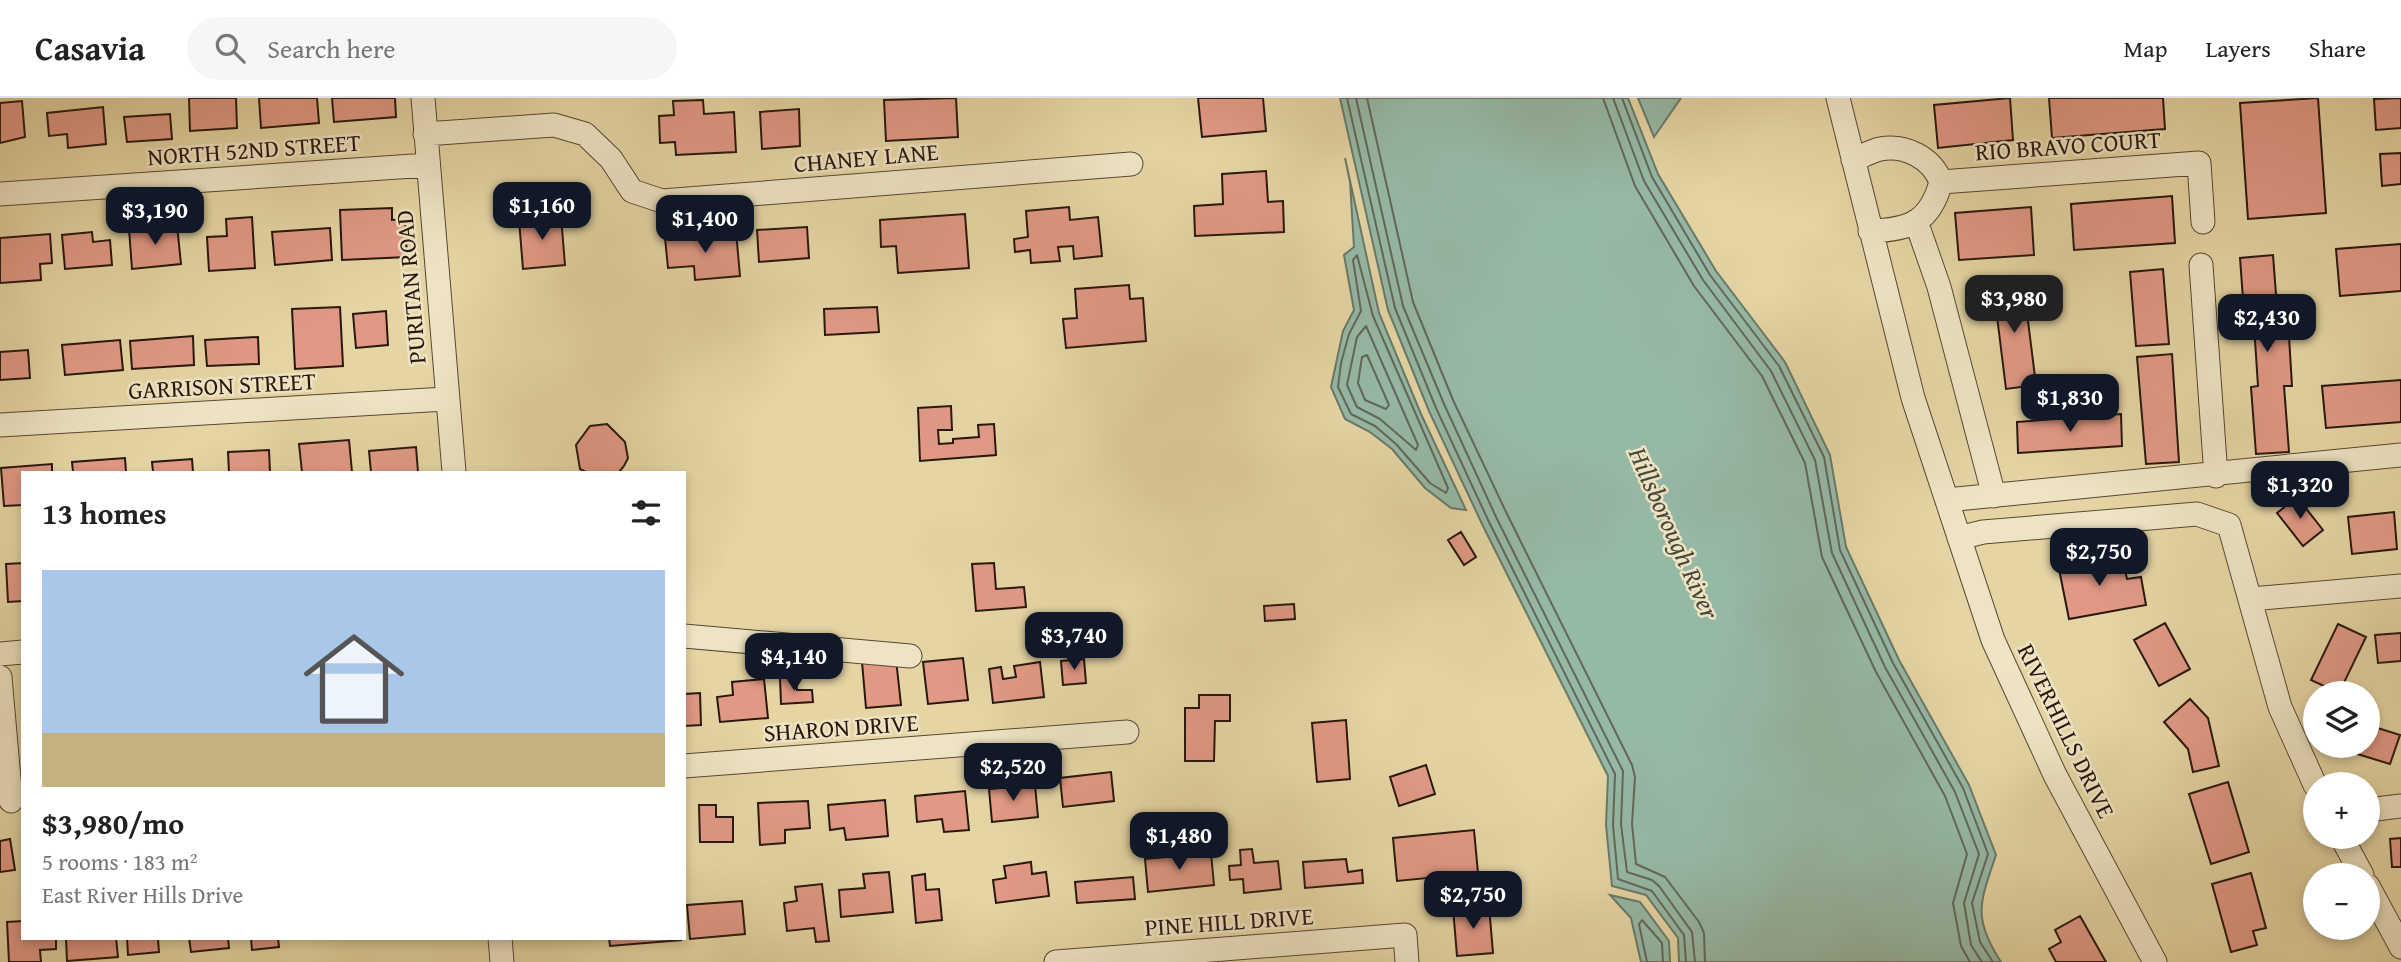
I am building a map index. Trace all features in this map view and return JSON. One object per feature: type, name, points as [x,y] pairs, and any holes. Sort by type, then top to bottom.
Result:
[{"type":"street","name":"PURITAN ROAD","points":[[423,98],[454,471]]},
{"type":"street","points":[[1838,98],[1870,231],[1896,230],[1916,221],[1934,206],[1941,182],[1920,155],[1899,149],[1880,149],[1853,160]]},
{"type":"street","name":"CHANEY LANE","points":[[425,134],[554,125],[584,134],[611,159],[632,191],[662,201],[1131,164]]},
{"type":"street","name":"RIO BRAVO COURT","points":[[1941,182],[2199,163],[2203,222]]},
{"type":"street","name":"NORTH 52ND STREET","points":[[0,194],[428,165]]},
{"type":"street","points":[[1916,221],[1939,287],[1994,496]]},
{"type":"street","name":"RIVERHILLS DRIVE","points":[[1870,231],[1913,398],[1993,640],[2055,775],[2154,962]]},
{"type":"street","points":[[2200,265],[2216,476]]},
{"type":"street","name":"GARRISON STREET","points":[[0,425],[446,399]]},
{"type":"street","points":[[1949,507],[1994,496],[2216,476],[2401,455]]},
{"type":"street","points":[[1959,538],[1983,532],[2197,514],[2229,525],[2280,707],[2309,772]]},
{"type":"street","points":[[2251,599],[2401,586]]},
{"type":"street","points":[[686,636],[910,656]]},
{"type":"street","points":[[0,654],[21,652]]},
{"type":"street","points":[[0,677],[11,801]]},
{"type":"street","name":"SHARON DRIVE","points":[[686,766],[1128,732]]},
{"type":"street","points":[[2380,809],[2401,806]]},
{"type":"street","points":[[2380,908],[2401,947]]},
{"type":"street","name":"PINE HILL DRIVE","points":[[1056,962],[1405,935],[1407,962]]},
{"type":"street","points":[[500,940],[502,962]]},
{"type":"water","name":"Hillsborough River","points":[[1340,98],[1628,98],[1658,174],[1716,271],[1785,362],[1830,455],[1846,547],[1899,660],[1969,785],[1996,855],[1983,898],[1982,921],[2001,962],[1679,962],[1678,938],[1646,895],[1612,886],[1606,825],[1608,776],[1483,526],[1429,411],[1388,310]]},
{"type":"water","points":[[1638,98],[1681,98],[1654,137]]},
{"type":"water","points":[[1345,158],[1379,313],[1421,414],[1466,510],[1451,508],[1425,488],[1392,449],[1370,432],[1345,419],[1331,387],[1343,331],[1354,310],[1344,255],[1354,247],[1350,182]]},
{"type":"water","points":[[1610,895],[1640,902],[1669,941],[1670,962],[1641,962],[1631,918]]},
{"type":"building","points":[[189,98],[236,98],[237,128],[190,131]]},
{"type":"building","points":[[259,98],[317,98],[319,123],[261,128]]},
{"type":"building","points":[[332,98],[395,98],[396,117],[334,122]]},
{"type":"building","points":[[956,98],[958,137],[886,141],[884,100]]},
{"type":"building","points":[[1198,98],[1263,98],[1266,131],[1202,137]]},
{"type":"building","points":[[2010,98],[2013,140],[1938,148],[1934,105]]},
{"type":"building","points":[[2049,98],[2163,98],[2165,129],[2052,138]]},
{"type":"building","points":[[2318,98],[2326,213],[2248,219],[2240,103]]},
{"type":"building","points":[[2401,98],[2401,128],[2376,130],[2374,99]]},
{"type":"building","points":[[703,100],[704,114],[734,112],[736,152],[676,155],[675,142],[660,143],[659,116],[674,115],[673,101]]},
{"type":"building","points":[[22,101],[25,137],[0,143],[0,103]]},
{"type":"building","points":[[103,107],[106,144],[68,148],[67,134],[49,136],[47,113]]},
{"type":"building","points":[[799,109],[800,146],[762,149],[760,112]]},
{"type":"building","points":[[170,114],[172,139],[127,142],[124,117]]},
{"type":"building","points":[[2401,153],[2401,184],[2382,186],[2380,154]]},
{"type":"building","points":[[1266,171],[1268,202],[1283,201],[1284,232],[1195,236],[1194,206],[1223,204],[1222,174]]},
{"type":"building","points":[[2172,196],[2175,243],[2074,250],[2071,204]]},
{"type":"building","points":[[1069,207],[1070,220],[1098,217],[1102,256],[1074,259],[1073,246],[1058,247],[1060,261],[1031,263],[1030,250],[1015,252],[1014,239],[1028,237],[1026,211]]},
{"type":"building","points":[[2031,207],[2034,255],[1959,260],[1955,213]]},
{"type":"building","points":[[392,208],[392,220],[405,219],[407,257],[342,260],[340,210]]},
{"type":"building","points":[[965,214],[969,268],[898,273],[896,246],[881,247],[880,220]]},
{"type":"building","points":[[561,216],[565,265],[523,269],[519,220]]},
{"type":"building","points":[[252,217],[255,268],[209,271],[207,237],[227,236],[226,219]]},
{"type":"building","points":[[177,225],[181,264],[132,269],[129,229]]},
{"type":"building","points":[[807,227],[809,258],[759,262],[757,230]]},
{"type":"building","points":[[330,228],[332,260],[275,265],[272,232]]},
{"type":"building","points":[[736,231],[740,276],[695,280],[694,266],[668,268],[665,238]]},
{"type":"building","points":[[92,232],[93,242],[110,240],[112,265],[65,269],[62,235]]},
{"type":"building","points":[[50,234],[52,263],[40,264],[41,280],[0,283],[0,238]]},
{"type":"building","points":[[2401,244],[2401,291],[2340,296],[2336,249]]},
{"type":"building","points":[[2273,255],[2278,321],[2288,320],[2292,386],[2284,386],[2289,452],[2256,454],[2251,387],[2258,386],[2254,325],[2245,326],[2240,258]]},
{"type":"building","points":[[2163,269],[2169,344],[2136,346],[2130,272]]},
{"type":"building","points":[[2023,281],[2036,385],[2006,389],[1993,284]]},
{"type":"building","points":[[1129,285],[1130,299],[1143,298],[1146,341],[1066,348],[1063,319],[1077,318],[1075,289]]},
{"type":"building","points":[[340,307],[343,366],[295,369],[292,309]]},
{"type":"building","points":[[877,307],[879,332],[825,335],[824,309]]},
{"type":"building","points":[[386,311],[388,345],[356,348],[353,314]]},
{"type":"building","points":[[193,336],[194,365],[132,369],[130,341]]},
{"type":"building","points":[[258,337],[259,364],[207,366],[205,340]]},
{"type":"building","points":[[120,340],[123,370],[65,375],[62,345]]},
{"type":"building","points":[[28,350],[30,378],[0,380],[0,352]]},
{"type":"building","points":[[2172,354],[2179,462],[2146,464],[2137,357]]},
{"type":"building","points":[[2401,380],[2401,422],[2326,428],[2322,386]]},
{"type":"building","points":[[951,406],[952,430],[938,430],[939,444],[953,443],[953,439],[979,437],[978,425],[994,424],[996,455],[920,461],[918,408]]},
{"type":"building","points":[[2121,414],[2122,446],[2018,453],[2017,422]]},
{"type":"building","points":[[607,424],[625,442],[628,458],[620,471],[580,469],[576,445],[590,426]]},
{"type":"building","points":[[349,440],[352,471],[302,471],[299,444]]},
{"type":"building","points":[[416,447],[418,471],[371,471],[369,451]]},
{"type":"building","points":[[269,450],[270,471],[229,471],[228,452]]},
{"type":"building","points":[[125,458],[126,471],[73,471],[72,462]]},
{"type":"building","points":[[192,459],[193,471],[153,471],[152,462]]},
{"type":"building","points":[[52,464],[52,471],[21,471],[21,505],[4,506],[1,468]]},
{"type":"building","points":[[2297,497],[2323,530],[2303,546],[2277,513]]},
{"type":"building","points":[[2394,512],[2397,549],[2352,554],[2348,517]]},
{"type":"building","points":[[1461,532],[1476,557],[1464,565],[1448,540]]},
{"type":"building","points":[[2109,555],[2111,568],[2124,566],[2127,579],[2141,577],[2146,605],[2069,619],[2058,564]]},
{"type":"building","points":[[21,563],[21,601],[8,602],[6,564]]},
{"type":"building","points":[[994,563],[996,589],[1024,587],[1026,607],[976,611],[972,564]]},
{"type":"building","points":[[1294,604],[1295,619],[1265,621],[1264,606]]},
{"type":"building","points":[[2165,623],[2190,669],[2159,686],[2134,640]]},
{"type":"building","points":[[2338,624],[2366,637],[2345,681],[2311,680]]},
{"type":"building","points":[[2401,633],[2401,661],[2378,663],[2375,635]]},
{"type":"building","points":[[963,658],[968,700],[928,704],[923,662]]},
{"type":"building","points":[[896,659],[901,705],[866,708],[862,662]]},
{"type":"building","points":[[1084,659],[1086,683],[1063,685],[1061,661]]},
{"type":"building","points":[[1040,662],[1044,697],[993,703],[989,669],[1001,667],[1003,679],[1016,677],[1014,666]]},
{"type":"building","points":[[780,678],[796,678],[797,690],[812,690],[813,702],[781,704]]},
{"type":"building","points":[[764,679],[768,718],[720,722],[717,697],[733,695],[732,682]]},
{"type":"building","points":[[700,693],[701,725],[686,726],[686,694]]},
{"type":"building","points":[[1199,695],[1230,695],[1230,721],[1215,721],[1214,761],[1185,761],[1185,708],[1199,708]]},
{"type":"building","points":[[2190,699],[2208,718],[2219,766],[2193,772],[2188,749],[2164,722]]},
{"type":"building","points":[[1346,720],[1350,779],[1317,782],[1312,723]]},
{"type":"building","points":[[2380,729],[2400,735],[2390,764],[2370,758],[2380,758]]},
{"type":"building","points":[[1426,765],[1435,794],[1399,806],[1390,777]]},
{"type":"building","points":[[1111,772],[1114,801],[1063,807],[1060,778]]},
{"type":"building","points":[[2228,782],[2249,852],[2211,864],[2189,794]]},
{"type":"building","points":[[1035,785],[1038,817],[992,822],[989,789]]},
{"type":"building","points":[[965,791],[969,830],[944,832],[942,819],[917,822],[915,796]]},
{"type":"building","points":[[885,800],[888,836],[846,840],[844,828],[830,830],[828,805]]},
{"type":"building","points":[[808,801],[810,828],[785,830],[785,843],[760,845],[758,803]]},
{"type":"building","points":[[699,805],[716,805],[716,817],[733,817],[733,842],[700,842]]},
{"type":"building","points":[[1474,830],[1478,873],[1465,874],[1466,888],[1439,891],[1437,877],[1397,881],[1393,838]]},
{"type":"building","points":[[2401,838],[2401,867],[2392,867],[2390,839]]},
{"type":"building","points":[[10,839],[15,870],[0,872],[0,841]]},
{"type":"building","points":[[1252,849],[1254,863],[1278,861],[1281,889],[1244,893],[1243,879],[1230,880],[1229,866],[1241,865],[1240,850]]},
{"type":"building","points":[[1211,853],[1214,885],[1148,892],[1145,859]]},
{"type":"building","points":[[1346,859],[1348,872],[1362,870],[1363,883],[1305,888],[1303,862]]},
{"type":"building","points":[[1031,862],[1032,874],[1046,872],[1049,896],[996,903],[993,880],[1006,878],[1004,866]]},
{"type":"building","points":[[889,872],[893,912],[841,917],[839,890],[865,888],[863,874]]},
{"type":"building","points":[[2251,873],[2266,928],[2253,931],[2257,945],[2231,952],[2212,884]]},
{"type":"building","points":[[925,874],[926,890],[939,889],[942,920],[916,923],[912,876]]},
{"type":"building","points":[[1133,877],[1135,899],[1077,903],[1075,882]]},
{"type":"building","points":[[822,884],[829,941],[816,942],[814,928],[787,931],[784,903],[797,901],[795,887]]},
{"type":"building","points":[[742,901],[745,934],[690,939],[687,905]]},
{"type":"building","points":[[1489,906],[1493,953],[1457,956],[1453,908]]},
{"type":"building","points":[[2080,916],[2106,962],[2056,962],[2049,949],[2061,942],[2055,930]]},
{"type":"building","points":[[21,921],[21,940],[56,940],[56,949],[40,950],[41,962],[9,962],[7,922]]},
{"type":"building","points":[[66,940],[116,940],[118,957],[67,961]]},
{"type":"building","points":[[127,940],[158,940],[159,952],[128,955]]},
{"type":"building","points":[[189,940],[228,940],[229,948],[191,952]]},
{"type":"building","points":[[251,940],[278,940],[279,947],[252,950]]},
{"type":"building","points":[[609,940],[681,940],[610,946]]}]
